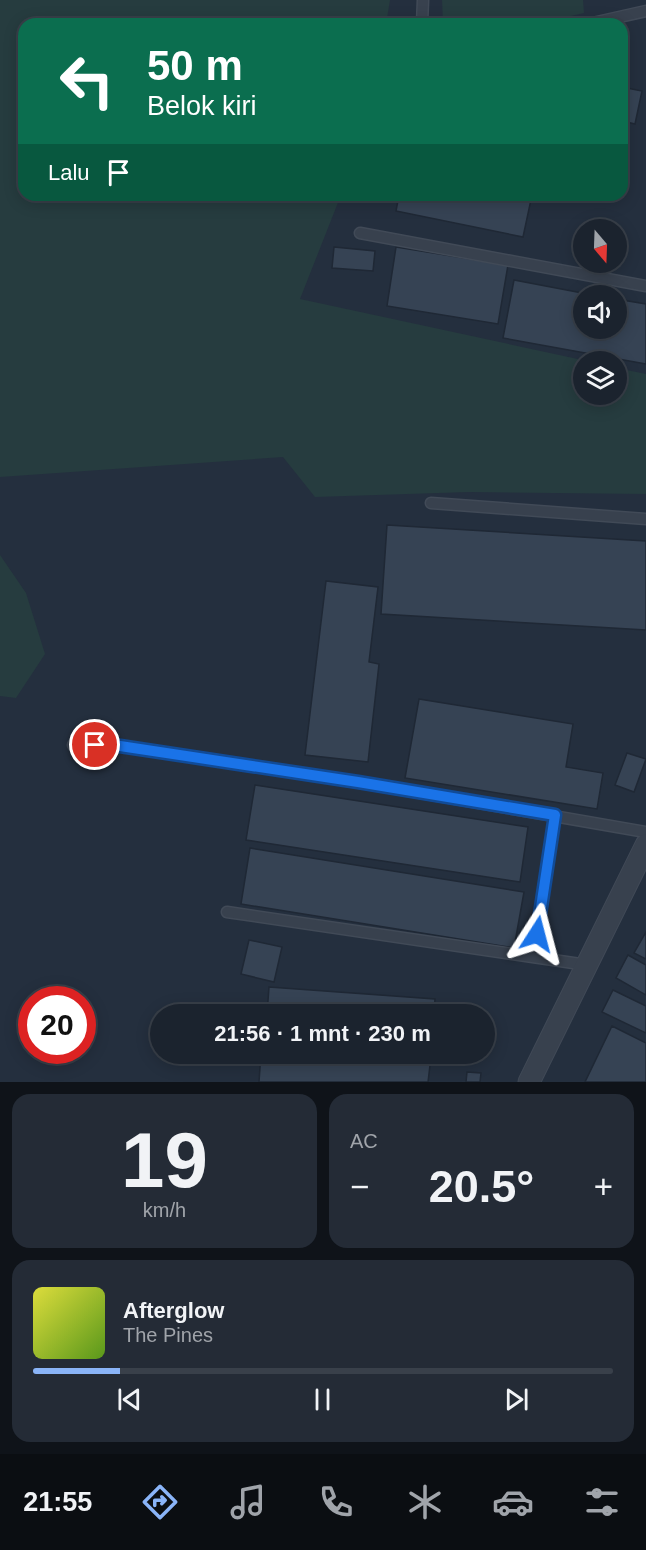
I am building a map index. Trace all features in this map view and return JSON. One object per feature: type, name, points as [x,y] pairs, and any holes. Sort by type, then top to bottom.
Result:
[{"type":"street","points":[[529,1082],[646,845]]},
{"type":"lane","points":[[423,0],[423,18]]},
{"type":"lane","points":[[615,18],[646,11]]},
{"type":"lane","points":[[360,233],[646,286]]},
{"type":"lane","points":[[430,503],[646,519]]},
{"type":"lane","points":[[73,745],[120,746],[358,782],[646,832]]},
{"type":"lane","points":[[533,957],[555,815]]},
{"type":"lane","points":[[227,912],[586,965]]},
{"type":"green space","points":[[0,0],[390,0],[387,18],[18,18],[18,201],[339,201],[300,299],[573,358],[573,405],[627,405],[627,370],[646,374],[646,494],[469,492],[315,497],[283,457],[0,477]]},
{"type":"green space","points":[[442,0],[583,0],[584,13],[562,18],[443,18]]},
{"type":"green space","points":[[0,555],[26,593],[45,654],[16,698],[0,696]]},
{"type":"building","points":[[628,88],[642,91],[635,124],[628,122]]},
{"type":"building","points":[[398,201],[531,201],[523,237],[396,211]]},
{"type":"building","points":[[334,247],[375,251],[373,271],[332,268]]},
{"type":"building","points":[[396,247],[508,265],[498,324],[387,306]]},
{"type":"building","points":[[514,280],[573,291],[573,339],[627,339],[627,301],[646,304],[646,364],[627,361],[627,351],[574,351],[503,338]]},
{"type":"building","points":[[387,525],[646,541],[646,630],[381,614]]},
{"type":"building","points":[[326,581],[378,587],[369,662],[379,664],[368,762],[305,755]]},
{"type":"building","points":[[419,699],[573,724],[566,767],[603,773],[597,809],[405,778]]},
{"type":"building","points":[[627,753],[646,759],[634,792],[615,785]]},
{"type":"building","points":[[255,785],[528,827],[520,882],[246,840]]},
{"type":"building","points":[[250,848],[524,892],[514,948],[241,904]]},
{"type":"building","points":[[646,932],[646,959],[634,953]]},
{"type":"building","points":[[249,940],[282,947],[274,982],[241,974]]},
{"type":"building","points":[[628,955],[646,965],[646,995],[616,978]]},
{"type":"building","points":[[269,987],[435,999],[435,1004],[268,1004]]},
{"type":"building","points":[[613,990],[646,1006],[646,1033],[602,1012]]},
{"type":"building","points":[[612,1026],[646,1043],[646,1082],[585,1082]]},
{"type":"building","points":[[260,1064],[430,1064],[428,1082],[259,1082]]},
{"type":"building","points":[[467,1072],[481,1073],[480,1082],[466,1082]]},
{"type":"route","points":[[95,745],[120,746],[336,778],[555,815],[537,934]]}]
